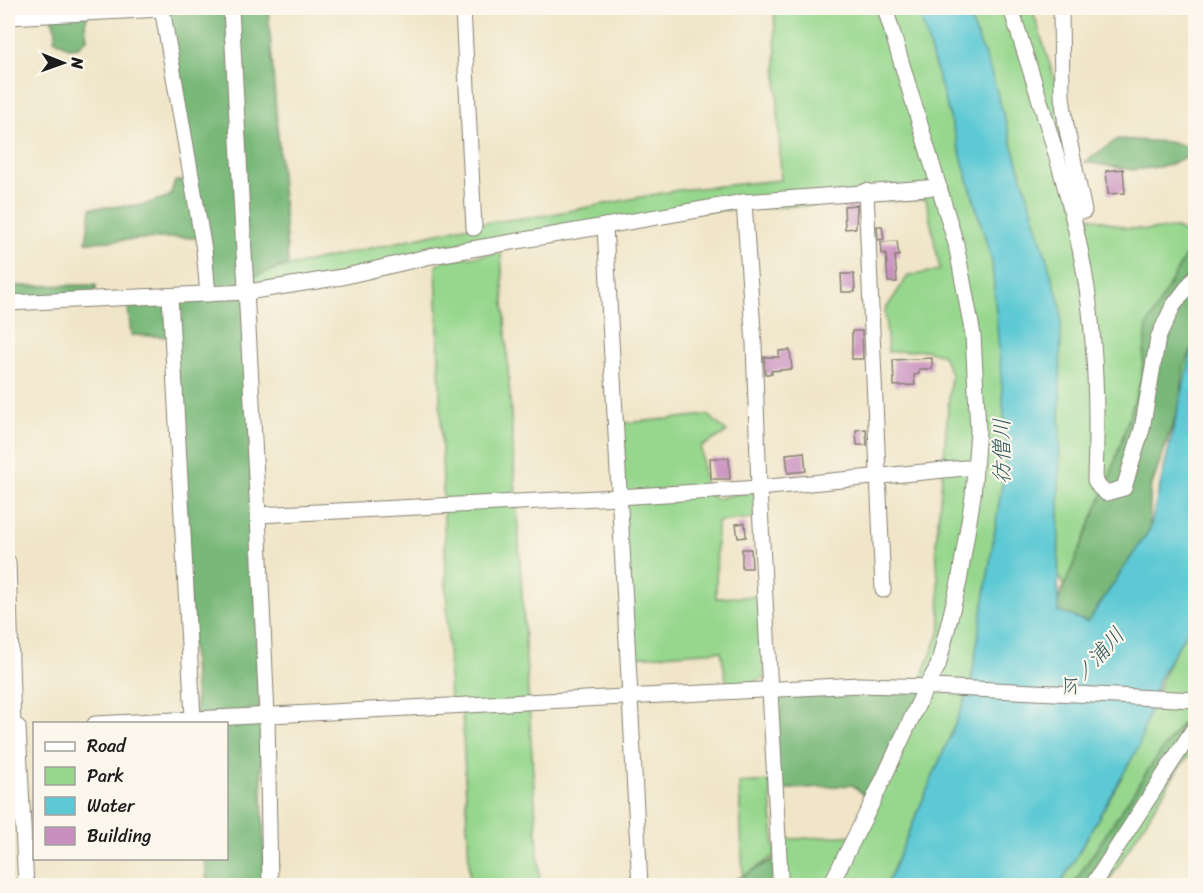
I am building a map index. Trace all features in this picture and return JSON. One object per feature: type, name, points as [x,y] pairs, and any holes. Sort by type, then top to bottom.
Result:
[{"type":"street","points":[[8,17],[162,8],[204,250],[208,294]]},
{"type":"street","points":[[231,8],[267,716],[270,885]]},
{"type":"street","points":[[463,8],[474,228]]},
{"type":"street","points":[[830,885],[938,666],[958,582],[973,496],[978,430],[973,335],[956,244],[885,8]]},
{"type":"street","points":[[1011,8],[1068,200],[1080,249],[1096,368],[1095,480],[1099,488],[1106,493],[1124,488],[1142,429],[1158,338],[1173,306],[1196,276]]},
{"type":"street","points":[[1061,8],[1062,96],[1084,211]]},
{"type":"street","points":[[8,303],[247,292],[342,277],[431,256],[744,202],[939,187]]},
{"type":"street","points":[[867,191],[883,590]]},
{"type":"street","points":[[744,202],[754,344],[779,885]]},
{"type":"street","points":[[605,226],[640,885]]},
{"type":"street","points":[[170,296],[194,718]]},
{"type":"street","points":[[258,515],[759,488],[975,467]]},
{"type":"street","points":[[8,562],[13,728],[26,885]]},
{"type":"street","points":[[115,722],[859,685],[1194,700]]},
{"type":"street","points":[[1092,885],[1196,725]]},
{"type":"street","points":[[13,728],[33,727]]},
{"type":"green space","points":[[167,8],[268,8],[288,264],[246,279],[265,885],[207,885],[205,860],[228,860],[228,722],[197,722],[172,337],[131,335],[127,298],[207,294],[199,238],[171,237],[86,242],[91,208],[143,205],[170,196],[175,181],[192,181]]},
{"type":"green space","points":[[774,8],[876,8],[901,81],[883,8],[1032,8],[1058,91],[1083,215],[1127,228],[1147,230],[1177,228],[1188,235],[1195,236],[1195,364],[1150,490],[1088,622],[1059,577],[993,549],[970,689],[898,885],[778,885],[779,840],[856,835],[875,794],[941,629],[936,545],[951,374],[943,355],[926,350],[888,352],[885,310],[908,276],[940,270],[926,199],[684,212],[512,241],[476,239],[325,279],[247,292],[246,278],[272,270],[483,223],[547,215],[678,190],[781,180]]},
{"type":"green space","points":[[88,12],[85,24],[87,39],[78,47],[69,48],[54,39],[56,31],[50,14]]},
{"type":"green space","points":[[1118,139],[1168,142],[1195,148],[1195,153],[1166,166],[1133,170],[1085,162]]},
{"type":"green space","points":[[501,253],[540,885],[470,885],[462,711],[450,706],[436,266],[444,260]]},
{"type":"green space","points":[[1186,254],[1195,255],[1195,343],[1184,366],[1180,403],[1150,490],[1150,529],[1088,622],[1058,612],[1058,601],[1110,476],[1141,380],[1147,326]]},
{"type":"green space","points":[[96,285],[95,299],[8,303],[8,286]]},
{"type":"green space","points":[[708,415],[727,432],[701,447],[705,492],[717,499],[759,488],[755,518],[717,522],[716,598],[764,596],[764,678],[728,691],[721,651],[633,657],[615,424]]},
{"type":"green space","points":[[1195,617],[1195,749],[1178,769],[1110,879],[1110,885],[1060,886],[1122,776],[1172,656]]},
{"type":"green space","points":[[926,687],[872,801],[852,785],[776,790],[769,688]]},
{"type":"green space","points":[[1181,724],[1186,725],[1188,730],[1097,885],[1072,886],[1150,767]]},
{"type":"green space","points":[[770,781],[775,855],[743,877],[739,783]]},
{"type":"green space","points":[[780,856],[777,885],[735,885],[735,880]]},
{"type":"water","name":"今ノ浦川","points":[[918,8],[966,8],[990,69],[1061,307],[1058,612],[1088,622],[1150,529],[1195,337],[1195,617],[1159,679],[1138,748],[1060,885],[886,886],[970,689],[1007,453],[992,262]]},
{"type":"building","points":[[1123,169],[1125,193],[1108,194],[1106,171]]},
{"type":"building","points":[[857,205],[856,228],[845,229],[844,206]]},
{"type":"building","points":[[877,226],[882,226],[884,239],[878,240]]},
{"type":"building","points":[[897,241],[899,256],[895,256],[897,282],[888,282],[886,253],[882,254],[881,242]]},
{"type":"building","points":[[841,274],[854,274],[855,292],[842,292]]},
{"type":"building","points":[[852,331],[862,331],[863,359],[852,359]]},
{"type":"building","points":[[790,350],[792,369],[771,371],[772,374],[765,374],[764,357],[779,357],[779,351]]},
{"type":"building","points":[[932,358],[932,369],[919,369],[919,374],[914,375],[915,385],[894,386],[893,360]]},
{"type":"building","points":[[866,429],[867,445],[857,445],[856,430]]},
{"type":"building","points":[[804,452],[806,471],[788,473],[786,454]]},
{"type":"building","points":[[710,458],[729,458],[730,479],[711,479]]},
{"type":"building","points":[[745,523],[746,537],[738,538],[736,524]]},
{"type":"building","points":[[742,549],[751,549],[752,568],[742,568]]},
{"type":"water label","name":"彷僧川","points":[[1001,451]]}]
